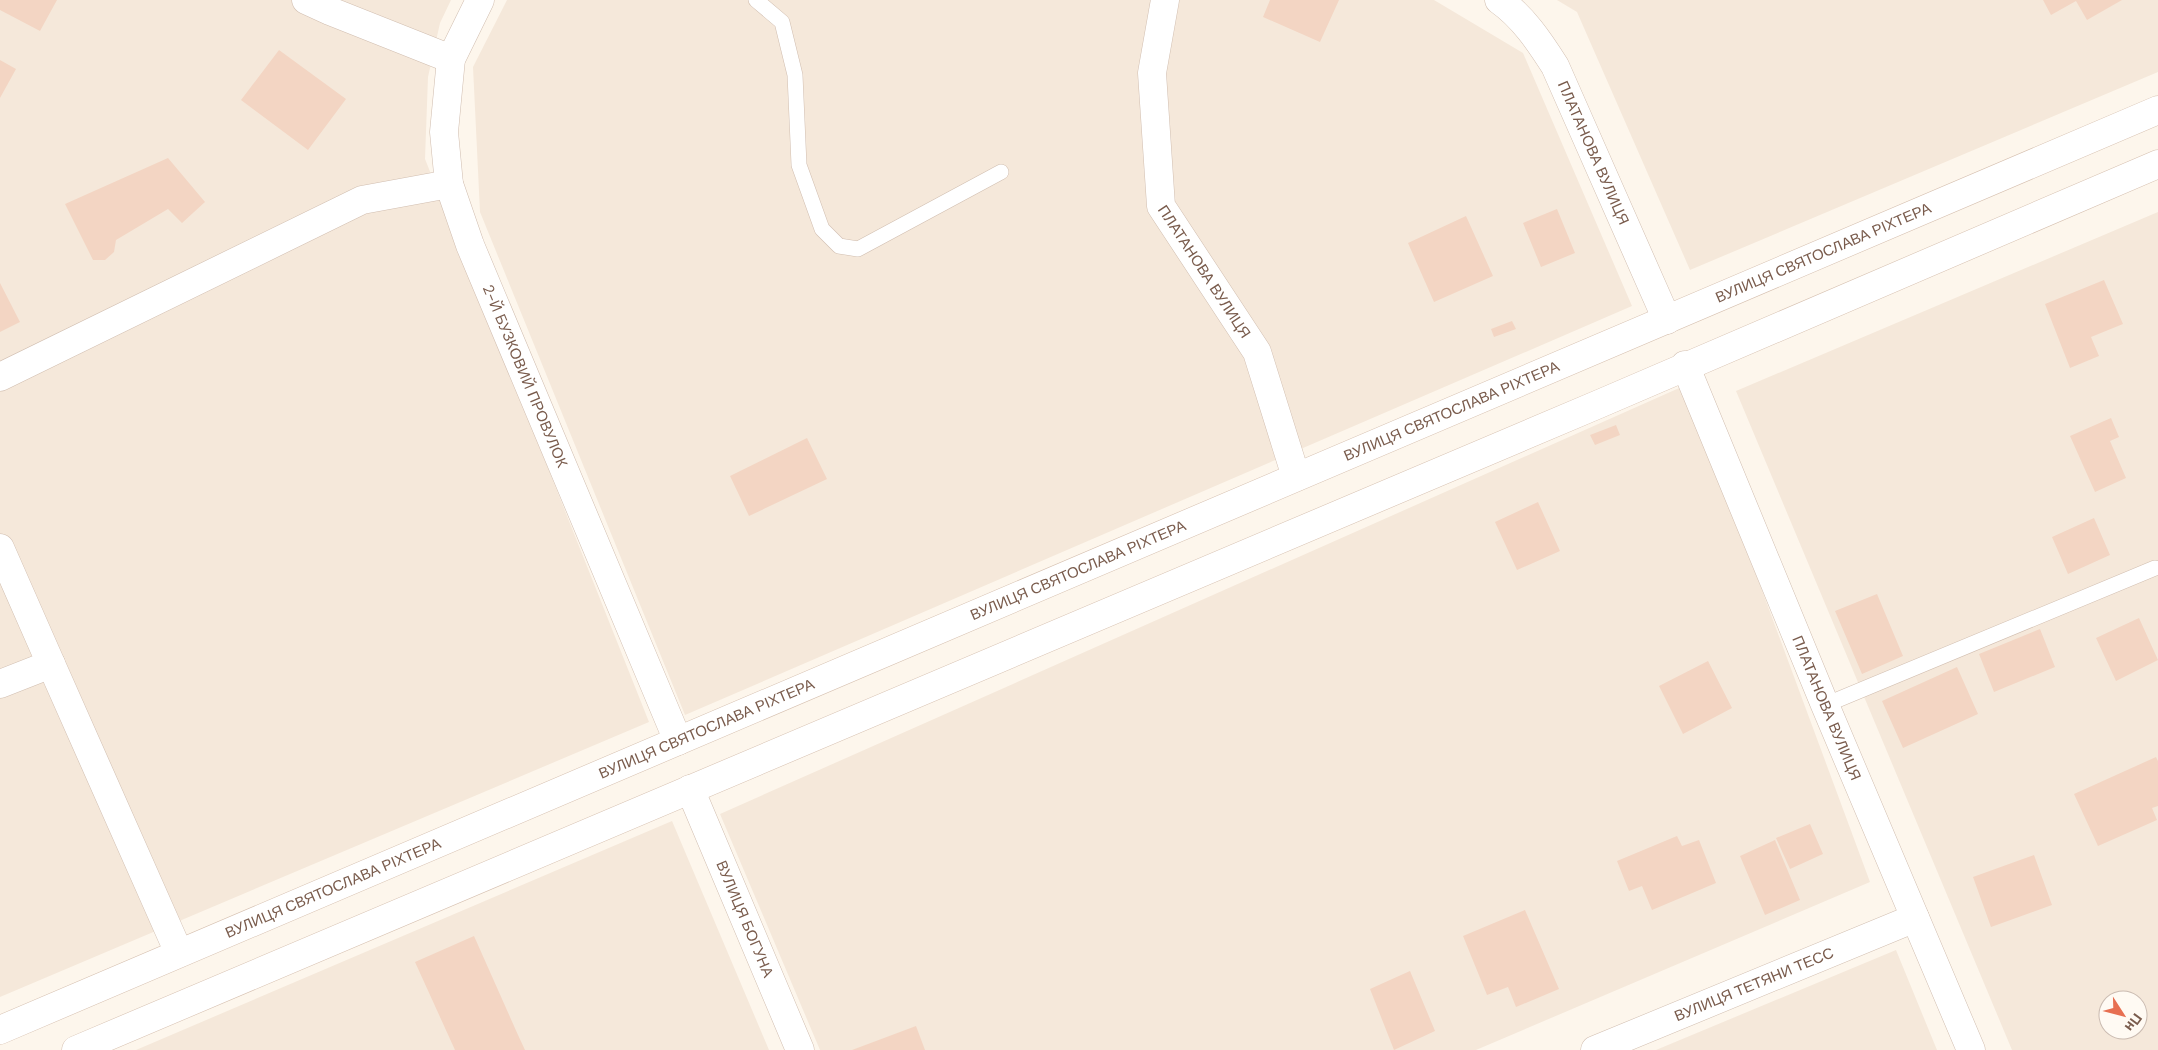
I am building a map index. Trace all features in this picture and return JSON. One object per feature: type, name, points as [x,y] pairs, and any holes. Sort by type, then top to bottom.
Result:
[{"type":"main road","points":[[306,0],[451,59]]},
{"type":"main road","name":"2-Й БУЗКОВИЙ ПРОВУЛОК","points":[[480,0],[451,59],[444,132],[449,184],[470,246],[678,741]]},
{"type":"main road","name":"ПЛАТАНОВА ВУЛИЦЯ","points":[[1165,0],[1152,73],[1161,206],[1257,352],[1296,477]]},
{"type":"main road","name":"ПЛАТАНОВА ВУЛИЦЯ","points":[[1499,0],[1514,10],[1537,38],[1555,66],[1667,320]]},
{"type":"main road","name":"ВУЛИЦЯ СВЯТОСЛАВА РІХТЕРА","points":[[0,1030],[2158,110]]},
{"type":"main road","points":[[76,1050],[1599,404],[1685,365],[2158,164]]},
{"type":"main road","points":[[0,377],[362,200],[449,184]]},
{"type":"main road","name":"ПЛАТАНОВА ВУЛИЦЯ","points":[[1685,365],[1825,705],[1971,1050]]},
{"type":"main road","points":[[0,548],[179,954]]},
{"type":"main road","points":[[0,684],[51,664]]},
{"type":"main road","name":"ВУЛИЦЯ БОГУНА","points":[[690,789],[800,1050]]},
{"type":"main road","name":"ВУЛИЦЯ ТЕТЯНИ ТЕСС","points":[[1594,1050],[1915,918]]},
{"type":"lane","points":[[756,0],[782,22],[794,75],[799,165],[822,229],[839,246],[858,249],[1000,172]]},
{"type":"lane","points":[[1825,705],[2155,568]]},
{"type":"shaded area","points":[[0,0],[451,0],[440,23],[428,77],[425,159],[649,722],[0,997]]},
{"type":"shaded area","points":[[507,0],[1434,0],[1523,53],[1632,306],[685,715],[480,212],[473,67]]},
{"type":"shaded area","points":[[1557,0],[2158,0],[2158,72],[1690,270],[1577,12]]},
{"type":"shaded area","points":[[2158,212],[2158,1050],[2012,1050],[1736,391]]},
{"type":"shaded area","points":[[1686,385],[1870,882],[1476,1050],[820,1050],[720,814]]},
{"type":"shaded area","points":[[672,821],[769,1050],[136,1050]]},
{"type":"shaded area","points":[[1896,950],[1937,1050],[1656,1050]]},
{"type":"building","points":[[0,0],[57,0],[40,31],[0,10]]},
{"type":"building","points":[[1270,0],[1339,0],[1320,42],[1263,17]]},
{"type":"building","points":[[2043,0],[2122,0],[2087,20],[2076,1],[2051,15]]},
{"type":"building","points":[[279,50],[346,99],[308,150],[241,100]]},
{"type":"building","points":[[0,60],[16,69],[0,98]]},
{"type":"building","points":[[168,158],[205,202],[182,223],[168,209],[116,240],[114,252],[105,260],[93,260],[65,204]]},
{"type":"building","points":[[1557,209],[1575,253],[1541,267],[1523,223]]},
{"type":"building","points":[[1466,216],[1493,276],[1434,302],[1408,243]]},
{"type":"building","points":[[2104,280],[2123,324],[2091,337],[2099,356],[2070,368],[2045,304]]},
{"type":"building","points":[[0,283],[20,322],[0,332]]},
{"type":"building","points":[[1512,321],[1516,329],[1494,337],[1491,329]]},
{"type":"building","points":[[2111,418],[2119,437],[2110,441],[2126,478],[2095,492],[2070,436]]},
{"type":"building","points":[[1616,425],[1620,435],[1595,445],[1590,435]]},
{"type":"building","points":[[807,438],[827,479],[749,516],[730,476]]},
{"type":"building","points":[[1538,502],[1560,551],[1517,570],[1495,522]]},
{"type":"building","points":[[2094,518],[2110,555],[2068,574],[2052,537]]},
{"type":"building","points":[[1877,594],[1903,656],[1862,674],[1835,611]]},
{"type":"building","points":[[2139,618],[2158,660],[2116,681],[2096,638]]},
{"type":"building","points":[[2040,629],[2055,667],[1994,692],[1979,654]]},
{"type":"building","points":[[1708,661],[1732,708],[1683,734],[1659,686]]},
{"type":"building","points":[[1957,667],[1978,714],[1903,748],[1882,701]]},
{"type":"building","points":[[2156,757],[2158,761],[2158,806],[2152,808],[2157,820],[2098,846],[2074,794]]},
{"type":"building","points":[[1810,824],[1823,854],[1790,869],[1776,838]]},
{"type":"building","points":[[1677,836],[1682,846],[1699,840],[1716,883],[1652,910],[1642,886],[1629,891],[1617,861]]},
{"type":"building","points":[[1775,840],[1800,900],[1765,915],[1740,856]]},
{"type":"building","points":[[2034,855],[2052,905],[1991,927],[1973,877]]},
{"type":"building","points":[[1525,910],[1559,989],[1516,1007],[1508,987],[1487,995],[1463,936]]},
{"type":"building","points":[[474,936],[525,1050],[455,1050],[415,962]]},
{"type":"building","points":[[1410,971],[1435,1031],[1394,1050],[1370,989]]},
{"type":"building","points":[[916,1026],[925,1050],[852,1050]]}]
